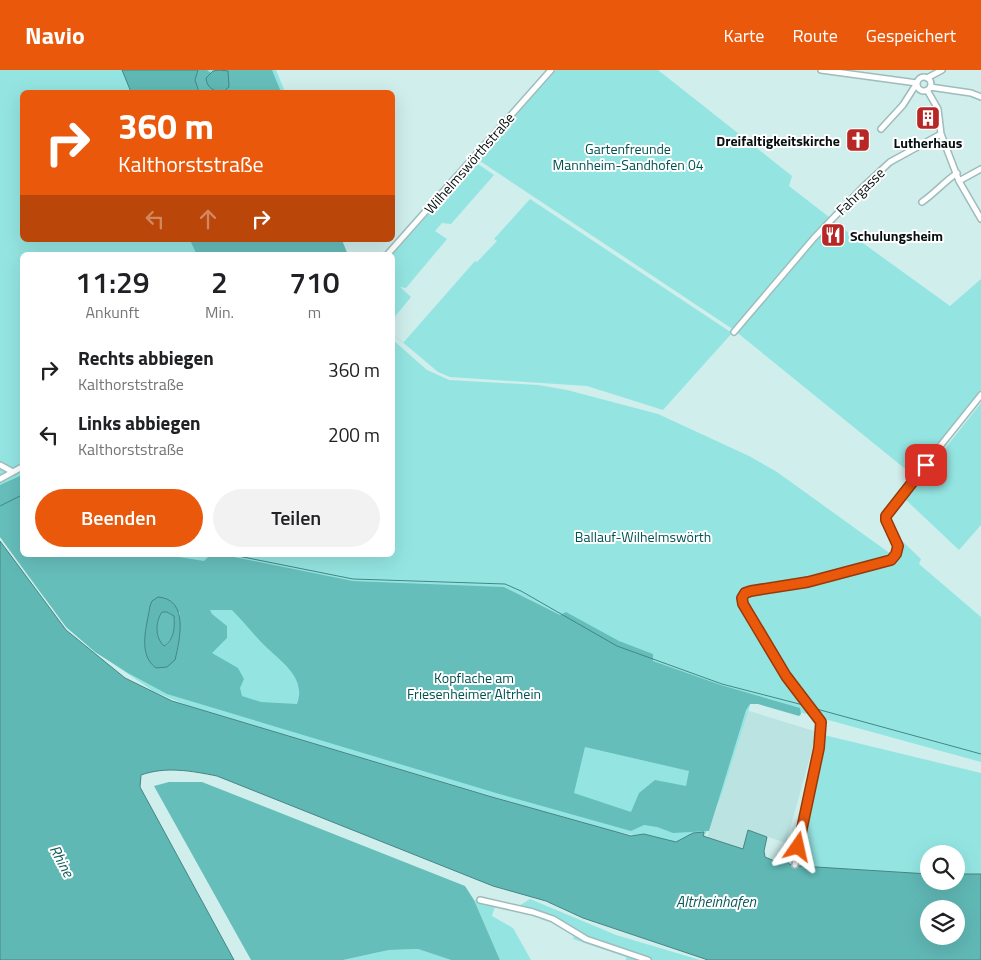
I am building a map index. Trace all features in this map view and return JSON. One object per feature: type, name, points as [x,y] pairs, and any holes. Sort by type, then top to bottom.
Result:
[{"type":"street","name":"Wilhelmswörthstraße","points":[[390,252],[550,70]]},
{"type":"street","points":[[821,70],[917,84]]},
{"type":"street","points":[[921,70],[938,109],[941,134],[958,173],[959,181],[981,219]]},
{"type":"street","points":[[880,129],[903,105],[917,84],[942,70]]},
{"type":"street","points":[[917,84],[920,90],[929,88],[971,93],[981,98]]},
{"type":"street","name":"Fahrgasse","points":[[734,332],[820,232],[864,186],[890,162],[941,134]]},
{"type":"street","points":[[959,181],[981,169]]},
{"type":"street","points":[[922,202],[938,191],[943,182],[958,173]]},
{"type":"street","points":[[795,865],[822,731],[819,717],[786,676],[743,604],[742,598],[745,593],[751,591],[808,582],[891,560],[896,554],[898,546],[886,520],[888,512],[981,395]]},
{"type":"street","points":[[0,465],[13,472]]},
{"type":"street","points":[[0,479],[20,468]]},
{"type":"street","points":[[480,900],[533,912],[553,919],[586,939],[648,960]]},
{"type":"shaded area","points":[[746,710],[817,732],[786,843],[748,830],[743,849],[707,838]]},
{"type":"green space","name":"Ballauf-Wilhelmswörth","points":[[0,70],[276,70],[284,90],[20,90],[20,242],[342,242],[346,252],[20,252],[20,557],[395,557],[395,342],[427,370],[449,380],[538,385],[567,390],[658,414],[749,456],[777,472],[895,557],[900,548],[901,540],[921,559],[919,564],[981,617],[981,762],[752,699],[722,793],[702,843],[678,843],[601,829],[186,705],[153,691],[90,648],[42,595],[0,537]]},
{"type":"green space","points":[[198,70],[207,70],[211,73],[206,78],[219,70],[272,70],[280,90],[198,90],[195,80]]},
{"type":"green space","name":"Gartenfreunde Mannheim-Sandhofen 04","points":[[556,70],[658,70],[792,176],[789,186],[829,217],[841,229],[950,306],[981,279],[981,393],[914,476],[734,330],[477,159]]},
{"type":"green space","points":[[475,162],[494,175],[451,224],[442,223],[435,231],[447,239],[406,288],[400,287],[411,297],[395,317],[395,252]]},
{"type":"green space","points":[[530,199],[732,333],[663,410],[587,386],[450,377],[438,372],[403,343],[475,261],[477,262],[497,241],[494,239]]},
{"type":"green space","points":[[191,242],[343,242],[347,252],[196,252]]},
{"type":"green space","points":[[981,403],[981,525],[959,550],[905,499]]},
{"type":"green space","name":"Kopflache am Friesenheimer Altrhein","points":[[20,476],[20,557],[179,557],[204,561],[208,557],[234,557],[353,581],[504,587],[560,615],[566,612],[619,641],[653,654],[653,661],[721,685],[800,708],[801,714],[799,716],[758,704],[750,704],[746,710],[709,831],[673,833],[657,827],[644,825],[631,831],[496,793],[167,694],[128,673],[95,652],[66,627],[0,537],[0,485]],"holes":[[[157,598],[180,613],[167,667],[151,664]],[[210,610],[232,610],[290,670],[298,686],[297,704],[261,702],[242,696],[240,688],[244,679],[238,668],[212,653],[227,638],[227,626],[212,614]],[[585,747],[689,771],[686,786],[655,780],[639,793],[631,812],[574,793]]]},
{"type":"green space","points":[[162,612],[167,612],[174,616],[172,637],[163,646],[158,639],[157,630],[158,620]]},
{"type":"green space","points":[[824,735],[981,773],[981,874],[965,874],[965,845],[920,845],[920,873],[800,866],[799,849]]},
{"type":"green space","points":[[169,782],[202,782],[465,886],[474,900],[500,960],[451,960],[418,949],[389,950],[343,960],[251,960],[154,786]]},
{"type":"green space","points":[[530,899],[616,935],[700,960],[626,960],[626,957],[573,939],[576,930],[553,916],[517,907]]},
{"type":"green space","points":[[474,900],[495,906],[492,916],[513,928],[531,960],[500,960]]},
{"type":"green space","points":[[418,949],[451,960],[343,960],[389,950]]},
{"type":"water","points":[[122,70],[198,70],[195,80],[198,90],[130,90]]},
{"type":"water","points":[[213,71],[228,71],[229,87],[225,90],[214,90],[208,84],[206,78]]},
{"type":"water","points":[[0,541],[66,630],[125,678],[172,701],[492,797],[631,836],[644,834],[676,842],[693,833],[704,832],[703,836],[743,849],[748,830],[767,837],[764,851],[765,857],[779,863],[787,861],[789,864],[800,866],[920,873],[920,890],[965,890],[965,874],[981,874],[981,960],[708,960],[583,918],[546,901],[493,886],[217,776],[169,770],[141,775],[140,787],[234,960],[0,960]]},
{"type":"water","points":[[158,597],[168,599],[178,612],[180,631],[177,651],[175,660],[167,667],[156,668],[150,662],[145,648],[146,631],[152,601]],"holes":[[[162,612],[167,612],[174,616],[174,629],[172,637],[164,646],[159,639],[157,625]]]},
{"type":"waterway","points":[[0,506],[20,496]]},
{"type":"waterway","points":[[243,557],[353,579],[505,584],[521,591],[617,646],[722,684],[807,706]]},
{"type":"waterway","points":[[813,708],[981,754]]},
{"type":"place","name":"Lutherhaus","points":[[928,118]]},
{"type":"place","name":"Dreifaltigkeitskirche","points":[[858,140]]},
{"type":"place","name":"Schulungsheim","points":[[833,235]]},
{"type":"route","points":[[798,847],[819,748],[822,731],[821,722],[786,676],[743,604],[742,598],[745,593],[751,591],[808,582],[891,560],[896,554],[898,546],[886,516],[926,465]]},
{"type":"water label","name":"Rhine","points":[[62,861]]},
{"type":"water label","name":"Altrheinhafen","points":[[716,901]]}]
